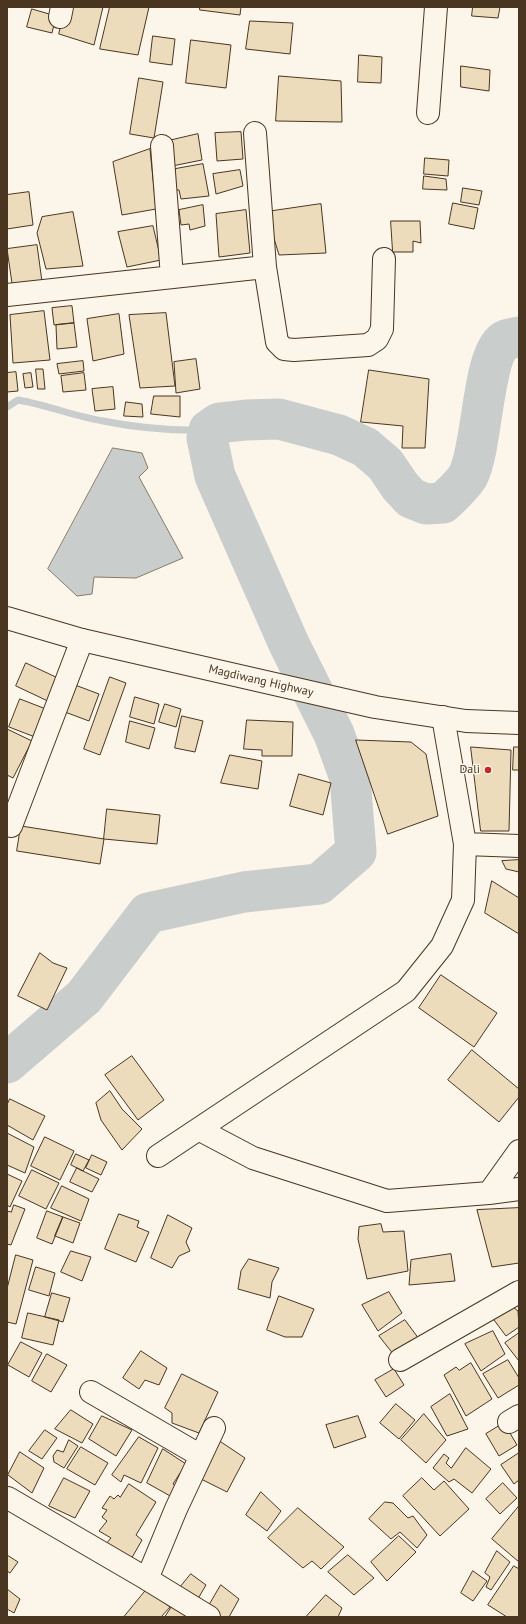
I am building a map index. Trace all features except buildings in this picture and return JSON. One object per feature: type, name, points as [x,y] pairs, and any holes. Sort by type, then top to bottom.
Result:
[{"type":"street","points":[[428,113],[436,7]]},
{"type":"street","points":[[255,134],[265,267],[277,342],[284,348],[294,350],[368,345],[377,339],[382,330],[384,259]]},
{"type":"street","points":[[162,146],[172,277]]},
{"type":"street","points":[[7,295],[265,267]]},
{"type":"street","name":"Magdiwang Highway","points":[[7,618],[82,640],[375,707],[466,721],[519,723]]},
{"type":"street","points":[[11,826],[82,640]]},
{"type":"street","points":[[158,1156],[200,1130],[406,991],[442,946],[463,900],[465,844],[443,717]]},
{"type":"street","points":[[465,844],[519,846]]},
{"type":"street","points":[[200,1130],[252,1158],[387,1201],[489,1193],[519,1189]]},
{"type":"street","points":[[489,1193],[519,1151]]},
{"type":"street","points":[[400,1360],[519,1292]]},
{"type":"street","points":[[91,1392],[201,1456]]},
{"type":"street","points":[[148,1578],[176,1509],[214,1428]]},
{"type":"street","points":[[8,1498],[148,1578],[209,1617]]},
{"type":"shaded area","points":[[113,448],[142,453],[148,468],[139,477],[183,558],[136,578],[94,577],[92,594],[77,596],[48,569]]},
{"type":"waterway","points":[[7,1063],[84,997],[148,913],[244,892],[319,884],[356,852],[350,778],[334,734],[289,644],[215,476],[207,438],[209,430],[219,423],[279,419],[339,435],[365,447],[385,464],[400,486],[411,498],[426,504],[443,503],[466,480],[473,462],[487,383],[491,365],[497,350],[504,341],[519,337]]},
{"type":"waterway","points":[[7,407],[18,400],[92,419],[129,426],[183,430],[209,430]]},
{"type":"place","name":"Dali","points":[[488,770]]}]
